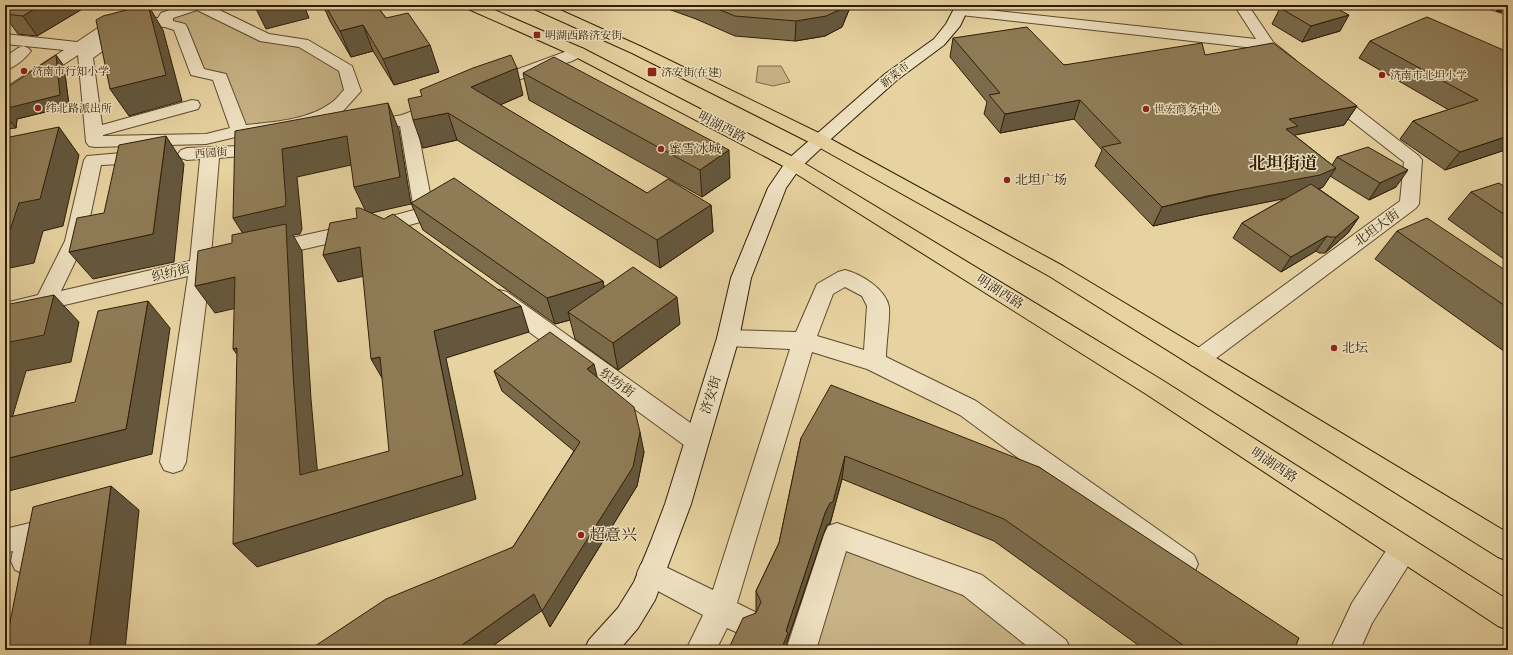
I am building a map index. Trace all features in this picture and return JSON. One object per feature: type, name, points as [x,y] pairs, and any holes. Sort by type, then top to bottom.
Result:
[{"type":"main road","name":"明湖西路","points":[[471,5],[578,52],[793,164],[1154,387],[1402,549],[1508,616]]},
{"type":"main road","points":[[537,5],[644,54],[819,140],[1056,271],[1508,548]]},
{"type":"street","points":[[141,5],[128,21],[86,56],[95,142],[206,139],[240,132],[279,127],[317,117],[337,107],[353,91],[346,70],[303,44],[265,38],[198,5],[166,16],[165,23]]},
{"type":"street","name":"北坦大街","points":[[1199,358],[1409,204],[1413,160],[1267,45],[1241,5]]},
{"type":"street","points":[[962,8],[1267,45]]},
{"type":"street","name":"新菜市","points":[[819,140],[891,77],[939,42],[953,26],[962,8]]},
{"type":"street","points":[[5,95],[80,47],[128,21],[165,23],[194,22],[198,39]]},
{"type":"street","points":[[165,23],[180,27],[197,72],[220,77],[240,132]]},
{"type":"street","points":[[5,39],[80,47]]},
{"type":"street","points":[[5,65],[23,51]]},
{"type":"street","points":[[472,92],[566,58],[578,52]]},
{"type":"street","points":[[354,129],[407,119],[450,101]]},
{"type":"street","points":[[94,132],[192,105]]},
{"type":"street","name":"织纺街","points":[[5,311],[46,301],[66,298],[200,265],[382,225],[424,214],[407,119]]},
{"type":"street","name":"济安街","points":[[599,650],[628,618],[645,590],[678,504],[728,338],[741,278],[777,188],[793,164],[819,140]]},
{"type":"street","name":"西园街","points":[[46,301],[74,241],[93,160],[240,151],[278,144]]},
{"type":"street","points":[[173,462],[200,265],[210,153]]},
{"type":"street","points":[[382,225],[414,236]]},
{"type":"street","points":[[702,650],[721,609],[804,340],[824,289],[845,277],[870,291],[878,306],[874,362]]},
{"type":"street","name":"织纺街","points":[[484,286],[697,441]]},
{"type":"street","points":[[728,338],[804,340],[874,362],[968,408],[1200,576]]},
{"type":"street","points":[[5,541],[30,535],[19,588]]},
{"type":"street","points":[[798,649],[837,535],[972,585],[1056,650]]},
{"type":"street","points":[[1345,650],[1362,613],[1402,549]]},
{"type":"street","points":[[651,573],[745,622]]},
{"type":"shaded area","points":[[198,5],[265,38],[303,43],[346,69],[353,91],[317,117],[240,131],[220,77],[197,72],[180,27],[166,16]]},
{"type":"shaded area","points":[[758,66],[781,66],[790,82],[773,86],[756,82]]},
{"type":"shaded area","points":[[837,535],[972,585],[1056,650],[801,650]]},
{"type":"building","points":[[5,5],[41,5],[23,16],[5,14]]},
{"type":"building","points":[[148,5],[166,75],[110,89],[96,20],[103,16]]},
{"type":"building","points":[[325,5],[376,5],[386,18],[408,13],[430,45],[383,59],[363,25],[340,31]]},
{"type":"building","points":[[708,5],[845,5],[844,8],[826,16],[796,21],[735,16]]},
{"type":"building","points":[[1292,5],[1330,5],[1349,15],[1311,26],[1280,8]]},
{"type":"building","points":[[1427,17],[1508,52],[1508,136],[1460,152],[1413,121],[1478,100],[1370,41]]},
{"type":"building","points":[[1027,27],[1064,65],[1202,43],[1205,55],[1273,43],[1357,106],[1289,119],[1298,126],[1286,129],[1336,168],[1320,175],[1207,196],[1162,207],[1102,147],[1121,143],[1080,100],[1005,114],[989,95],[1000,93],[953,38]]},
{"type":"building","points":[[56,55],[60,95],[8,108],[5,117],[5,89]]},
{"type":"building","points":[[511,55],[517,68],[471,87],[647,193],[668,179],[711,205],[657,240],[448,113],[413,120],[408,99],[422,96],[420,90],[473,68]]},
{"type":"building","points":[[554,57],[729,150],[700,170],[523,73]]},
{"type":"building","points":[[388,103],[400,177],[354,187],[347,136],[282,149],[286,202],[285,206],[233,218],[235,131]]},
{"type":"building","points":[[59,127],[40,199],[19,203],[8,236],[5,236],[5,138]]},
{"type":"building","points":[[166,136],[153,234],[69,252],[77,218],[104,213],[119,145]]},
{"type":"building","points":[[1368,147],[1408,170],[1380,183],[1337,157]]},
{"type":"building","points":[[454,178],[603,281],[547,298],[411,203]]},
{"type":"building","points":[[1499,183],[1508,189],[1508,217],[1471,192]]},
{"type":"building","points":[[1311,184],[1359,217],[1336,237],[1327,236],[1291,257],[1242,223]]},
{"type":"building","points":[[356,208],[360,208],[384,219],[393,214],[521,306],[434,331],[463,475],[233,544],[237,348],[233,349],[235,277],[195,286],[198,251],[232,243],[232,235],[286,224],[293,373],[300,475],[389,451],[380,357],[371,359],[360,247],[323,255],[330,223],[357,218]]},
{"type":"building","points":[[1427,218],[1508,272],[1508,308],[1397,231]]},
{"type":"building","points":[[633,267],[677,297],[613,343],[568,312]]},
{"type":"building","points":[[54,295],[44,335],[5,343],[5,305]]},
{"type":"building","points":[[148,301],[126,429],[5,459],[5,418],[75,402],[98,311]]},
{"type":"building","points":[[550,332],[594,364],[587,369],[634,407],[640,432],[633,467],[542,611],[534,594],[455,650],[309,650],[386,599],[513,547],[580,442],[494,371]]},
{"type":"building","points":[[831,385],[1039,467],[1299,638],[1294,650],[1190,650],[1004,519],[845,456],[833,502],[830,503],[825,513],[786,631],[788,633],[781,650],[728,650],[743,618],[756,613],[761,602],[756,591],[779,543],[801,438]]},
{"type":"building","points":[[111,486],[89,650],[5,650],[33,507]]},
{"type":"railway","points":[[1479,5],[1508,14]]},
{"type":"place","name":"明湖西路济安街","points":[[537,35]]},
{"type":"place","name":"济南市行知小学","points":[[24,71]]},
{"type":"place","name":"济安街(在建)","points":[[652,72]]},
{"type":"place","name":"济南市北坦小学","points":[[1382,75]]},
{"type":"place","name":"纬北路派出所","points":[[38,108]]},
{"type":"place","name":"世宏商务中心","points":[[1146,109]]},
{"type":"place","name":"蜜雪冰城","points":[[661,149]]},
{"type":"place","name":"北坦广场","points":[[1007,180]]},
{"type":"place","name":"北坛","points":[[1334,348]]},
{"type":"place","name":"超意兴","points":[[581,535]]},
{"type":"district","name":"北坦街道","points":[[1283,163]]}]
